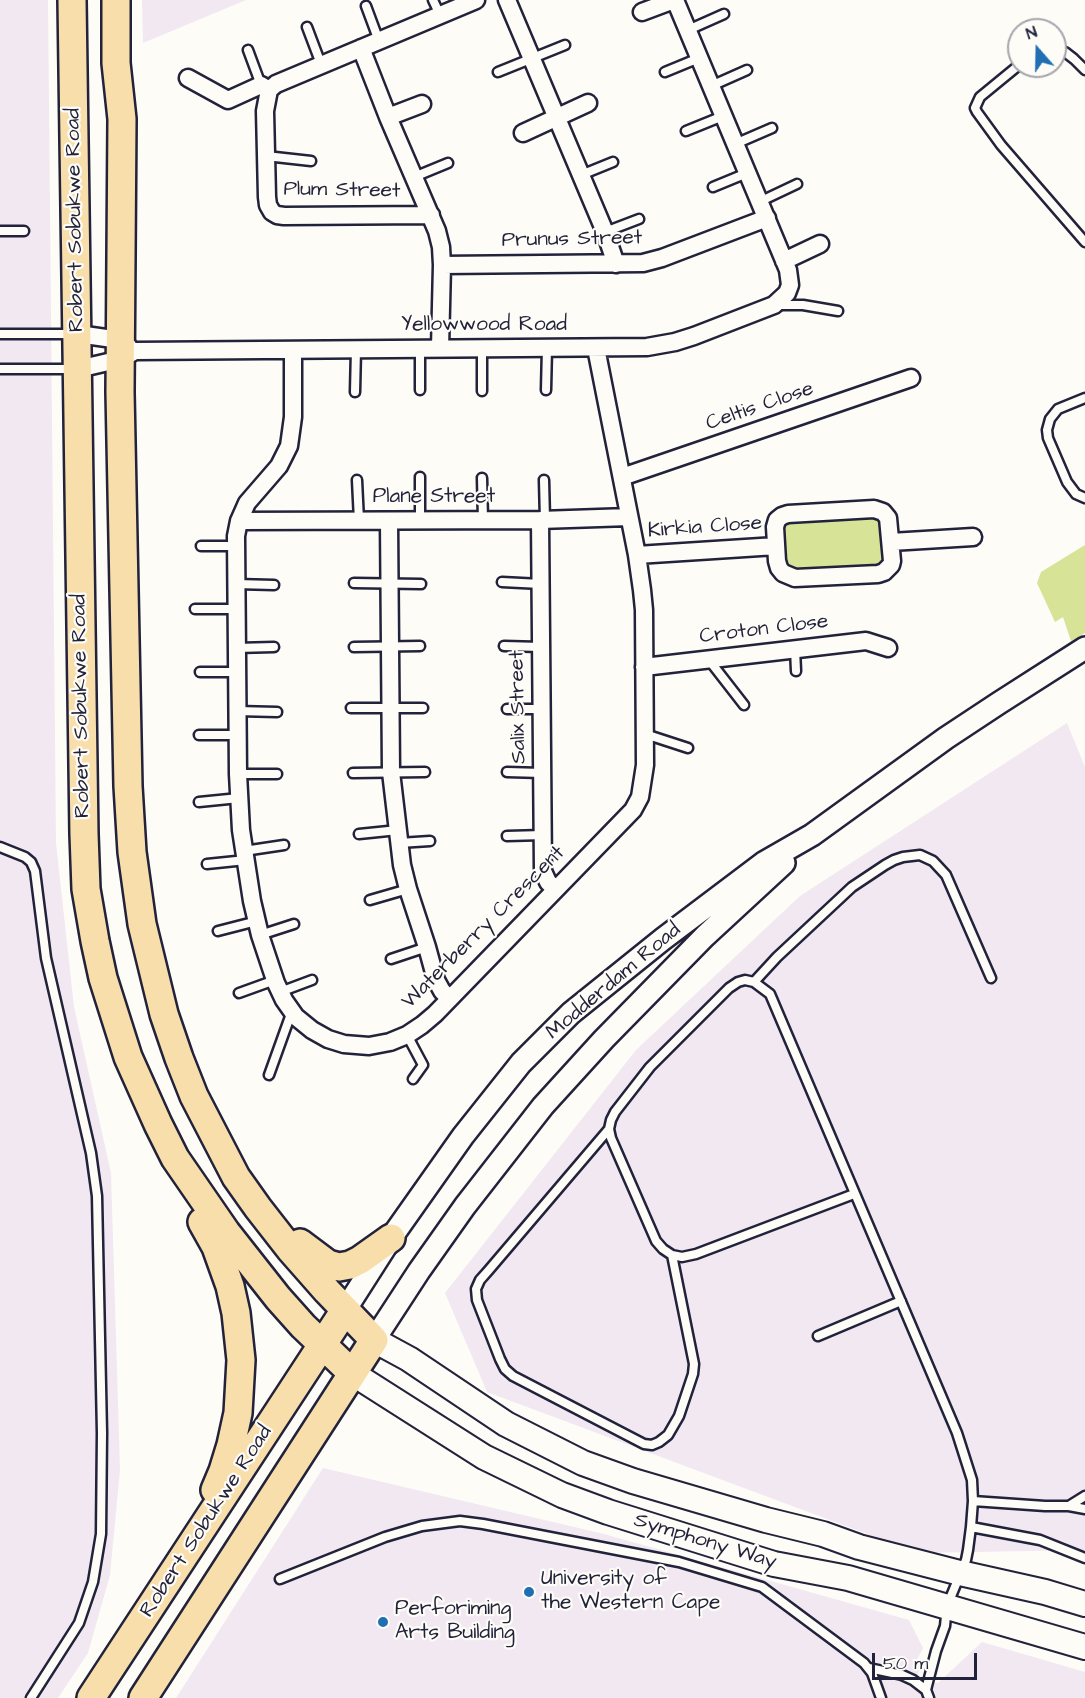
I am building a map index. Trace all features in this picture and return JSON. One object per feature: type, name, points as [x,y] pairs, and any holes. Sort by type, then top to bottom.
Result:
[{"type":"main road","name":"Robert Sobukwe Road","points":[[72,0],[84,834],[90,914],[104,978],[128,1057],[175,1158],[226,1232],[278,1298],[352,1372]]},
{"type":"main road","name":"Robert Sobukwe Road","points":[[116,0],[116,63],[122,119],[125,350],[120,392],[128,786],[132,852],[141,924],[164,1014],[194,1096],[236,1177],[290,1249],[374,1340],[143,1698]]},
{"type":"main road","points":[[175,1158],[185,1191],[216,1247],[224,1269],[236,1313],[241,1360],[238,1413],[224,1471],[186,1555]]},
{"type":"main road","points":[[258,1208],[317,1258],[339,1267],[360,1260],[391,1238]]},
{"type":"main road","name":"Robert Sobukwe Road","points":[[96,1696],[345,1310]]},
{"type":"main road","name":"Symphony Way","points":[[374,1340],[409,1359],[506,1424],[583,1463],[633,1481],[823,1534],[859,1547],[1045,1592],[1085,1604]]},
{"type":"main road","name":"Symphony Way","points":[[352,1372],[484,1457],[562,1495],[608,1512],[774,1564],[848,1578],[1085,1647]]},
{"type":"street","points":[[188,78],[228,100],[276,84],[379,41],[436,8],[476,0]]},
{"type":"street","points":[[507,0],[616,264]]},
{"type":"street","points":[[642,12],[675,0],[790,278],[787,292],[774,305]]},
{"type":"street","points":[[361,48],[437,231],[442,265],[440,348]]},
{"type":"street","name":"Plum Street","points":[[265,87],[268,205],[272,212],[284,216],[431,215]]},
{"type":"street","points":[[523,133],[588,103]]},
{"type":"street","points":[[388,117],[422,104]]},
{"type":"street","name":"Prunus Street","points":[[442,265],[616,264],[652,261],[766,218]]},
{"type":"street","points":[[784,261],[820,244]]},
{"type":"street","name":"Yellowwood Road","points":[[78,334],[125,350],[647,347],[675,342],[774,305]]},
{"type":"street","name":"Waterberry Crescent","points":[[293,350],[293,417],[289,446],[279,466],[247,503],[238,521],[235,546],[239,798],[252,901],[258,928],[277,986],[296,1017],[312,1030],[328,1039],[356,1046],[390,1042],[422,1026],[633,810],[638,802],[644,777],[644,610],[637,555],[596,348]]},
{"type":"street","name":"Yellowwood Road","points":[[78,369],[125,350]]},
{"type":"street","name":"Celtis Close","points":[[622,477],[911,378]]},
{"type":"street","name":"Kirkia Close","points":[[874,509],[886,515],[891,542],[892,561],[884,572],[795,578],[783,573],[779,568],[775,528],[777,520],[788,514],[874,509]]},
{"type":"street","name":"Plane Street","points":[[238,521],[543,520],[629,517]]},
{"type":"street","name":"Salix Street","points":[[543,520],[541,584],[543,871],[548,882],[555,889]]},
{"type":"street","points":[[389,521],[391,772],[398,837],[408,889],[436,980],[449,998]]},
{"type":"street","points":[[891,542],[973,537]]},
{"type":"street","name":"Kirkia Close","points":[[637,555],[776,546]]},
{"type":"street","name":"Croton Close","points":[[644,667],[866,641],[888,648]]},
{"type":"street","name":"Modderdam Road","points":[[345,1310],[391,1238],[463,1136],[521,1064],[571,1013],[663,939],[765,862],[812,835],[936,745],[1080,651]]},
{"type":"street","name":"Modderdam Road","points":[[374,1340],[465,1206],[549,1099],[698,943],[812,835]]},
{"type":"lane","points":[[366,6],[379,41]]},
{"type":"lane","points":[[687,30],[724,14]]},
{"type":"lane","points":[[307,27],[321,64]]},
{"type":"lane","points":[[498,72],[565,45]]},
{"type":"lane","name":"Plum Street","points":[[248,50],[265,87]]},
{"type":"lane","points":[[1067,54],[1085,70]]},
{"type":"lane","points":[[664,72],[699,58]]},
{"type":"lane","points":[[711,86],[747,70]]},
{"type":"lane","points":[[1007,75],[980,97],[975,108],[1001,145],[1085,242]]},
{"type":"lane","points":[[686,131],[723,116]]},
{"type":"lane","points":[[735,144],[772,128]]},
{"type":"lane","name":"Plum Street","points":[[266,156],[311,161]]},
{"type":"lane","points":[[581,175],[613,162]]},
{"type":"lane","points":[[414,177],[448,163]]},
{"type":"lane","points":[[714,188],[747,173]]},
{"type":"lane","points":[[759,202],[797,184]]},
{"type":"lane","points":[[604,232],[639,219]]},
{"type":"lane","points":[[0,231],[24,231]]},
{"type":"lane","points":[[774,305],[803,305],[838,311]]},
{"type":"lane","points":[[0,334],[78,334]]},
{"type":"lane","points":[[420,348],[420,390]]},
{"type":"lane","points":[[482,348],[482,391]]},
{"type":"lane","points":[[546,390],[547,348]]},
{"type":"lane","points":[[355,392],[357,349]]},
{"type":"lane","points":[[0,369],[78,369]]},
{"type":"lane","points":[[1085,398],[1058,409],[1050,419],[1047,430],[1048,438],[1067,482],[1076,494],[1085,498]]},
{"type":"lane","points":[[420,477],[420,520]]},
{"type":"lane","points":[[482,478],[483,520]]},
{"type":"lane","points":[[357,480],[358,520]]},
{"type":"lane","points":[[543,520],[544,480]]},
{"type":"lane","points":[[201,546],[235,546]]},
{"type":"lane","points":[[502,582],[541,584]]},
{"type":"lane","points":[[354,583],[420,584]]},
{"type":"lane","points":[[236,584],[274,585]]},
{"type":"lane","points":[[195,609],[236,609]]},
{"type":"lane","points":[[354,647],[420,646]]},
{"type":"lane","points":[[504,646],[541,647]]},
{"type":"lane","points":[[236,648],[274,647]]},
{"type":"lane","points":[[795,649],[796,671]]},
{"type":"lane","points":[[708,659],[744,705]]},
{"type":"lane","points":[[200,672],[237,672]]},
{"type":"lane","points":[[351,708],[423,708]]},
{"type":"lane","points":[[507,709],[542,709]]},
{"type":"lane","points":[[237,711],[277,712]]},
{"type":"lane","points":[[645,734],[688,748]]},
{"type":"lane","points":[[199,735],[237,735]]},
{"type":"lane","points":[[353,773],[425,772]]},
{"type":"lane","points":[[507,772],[542,773]]},
{"type":"lane","points":[[238,774],[277,774]]},
{"type":"lane","points":[[199,802],[239,798]]},
{"type":"lane","points":[[359,834],[430,841]]},
{"type":"lane","points":[[507,836],[543,835]]},
{"type":"lane","points":[[207,864],[284,845]]},
{"type":"lane","points":[[0,847],[24,856],[31,862],[35,871],[46,958],[91,1153],[97,1196],[102,1433],[101,1534],[93,1582],[79,1623],[31,1698]]},
{"type":"lane","points":[[754,982],[777,957],[852,887],[894,860],[920,855],[933,861],[946,875],[991,978]]},
{"type":"lane","points":[[370,900],[408,889]]},
{"type":"lane","points":[[218,931],[294,924]]},
{"type":"lane","points":[[391,959],[427,947]]},
{"type":"lane","points":[[239,993],[312,980]]},
{"type":"lane","points":[[854,1194],[696,1254],[682,1257],[672,1255],[656,1241],[611,1138],[609,1129],[611,1120],[650,1067],[729,988],[745,980],[754,982],[770,994],[963,1447],[972,1479],[972,1527],[966,1560],[947,1606],[945,1626],[936,1651],[928,1694]]},
{"type":"lane","points":[[269,1075],[292,1011]]},
{"type":"lane","points":[[407,1035],[423,1065],[413,1079]]},
{"type":"lane","points":[[609,1129],[480,1280],[476,1289],[477,1300],[505,1369],[513,1376],[644,1444],[652,1446],[668,1436],[679,1416],[693,1374],[694,1364],[672,1255]]},
{"type":"lane","points":[[818,1335],[901,1301]]},
{"type":"lane","points":[[1069,1506],[1085,1496]]},
{"type":"lane","points":[[973,1501],[1069,1506],[1085,1509]]},
{"type":"lane","points":[[280,1579],[385,1537],[422,1526],[460,1521],[483,1524],[679,1562],[762,1587],[869,1668],[902,1675],[913,1680],[928,1694]]},
{"type":"lane","points":[[972,1527],[1040,1540],[1085,1558]]},
{"type":"lane","points":[[869,1668],[880,1698]]},
{"type":"shaded area","points":[[0,0],[48,0],[56,843],[74,1007],[111,1173],[120,1470],[110,1575],[88,1653],[58,1698],[0,1698]]},
{"type":"shaded area","points":[[142,0],[246,0],[143,43]]},
{"type":"shaded area","points":[[1067,723],[1085,767],[1085,1550],[918,1553],[487,1392],[445,1293],[636,1050],[800,896]]},
{"type":"shaded area","name":"University of the Western Cape","points":[[323,1468],[604,1534],[909,1620],[923,1648],[916,1662],[921,1664],[916,1680],[938,1683],[982,1642],[1085,1672],[1085,1698],[176,1698]]},
{"type":"green space","points":[[876,514],[884,520],[884,566],[787,572],[780,526],[784,522]]},
{"type":"green space","points":[[1085,545],[1085,633],[1071,641],[1063,617],[1055,622],[1037,583],[1041,572]]},
{"type":"place","name":"University of the Western Cape","points":[[529,1592]]},
{"type":"place","name":"Perforiming Arts Building","points":[[383,1622]]}]
